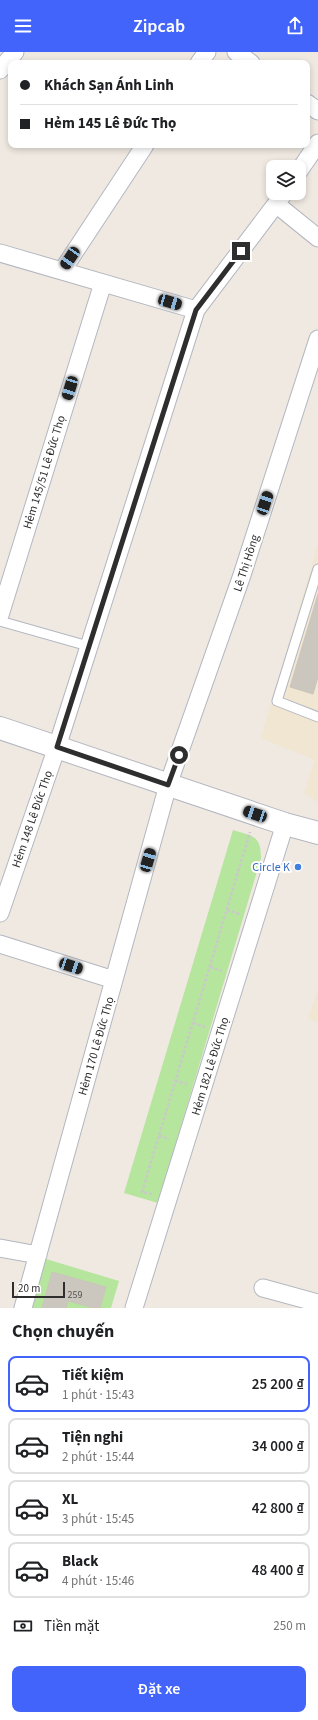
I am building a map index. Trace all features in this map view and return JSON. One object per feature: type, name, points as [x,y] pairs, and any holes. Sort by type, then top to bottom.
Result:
[{"type":"street","points":[[0,70],[14,52]]},
{"type":"street","points":[[236,52],[248,60]]},
{"type":"street","points":[[306,161],[318,144]]},
{"type":"street","points":[[62,270],[143,148]]},
{"type":"street","name":"Hẻm 148 Lê Đức Thọ","points":[[0,913],[57,747],[196,310],[278,200]]},
{"type":"street","points":[[282,200],[318,238]]},
{"type":"street","points":[[0,253],[196,310]]},
{"type":"street","name":"Hẻm 145/51 Lê Đức Thọ","points":[[0,615],[103,282]]},
{"type":"street","name":"Lê Thị Hồng","points":[[168,785],[242,575],[318,339]]},
{"type":"street","points":[[0,728],[285,824],[317,832]]},
{"type":"street","name":"Hẻm 170 Lê Đức Thọ","points":[[23,1308],[168,785]]},
{"type":"street","name":"Hẻm 182 Lê Đức Thọ","points":[[134,1308],[285,824]]},
{"type":"street","points":[[0,944],[114,980]]},
{"type":"street","points":[[0,1248],[38,1255]]},
{"type":"street","points":[[263,1288],[318,1303]]},
{"type":"lane","points":[[318,569],[278,701],[318,717]]},
{"type":"lane","points":[[0,621],[88,646]]},
{"type":"path","points":[[168,1199],[142,1192],[255,814]]},
{"type":"shaded area","points":[[318,544],[318,802],[304,793],[315,760],[261,738]]},
{"type":"shaded area","points":[[318,989],[318,1022],[308,1019]]},
{"type":"green space","points":[[233,830],[250,835],[257,841],[261,850],[261,858],[158,1203],[124,1193]]},
{"type":"green space","points":[[46,1259],[119,1281],[111,1308],[31,1308]]},
{"type":"building","points":[[318,594],[318,677],[313,694],[290,687]]},
{"type":"building","points":[[52,1272],[106,1287],[100,1308],[94,1308],[68,1301],[66,1308],[42,1308]]},
{"type":"place","name":"Circle K","points":[[298,867]]},
{"type":"route","points":[[179,755],[168,785],[57,747],[196,310],[241,251]]}]
